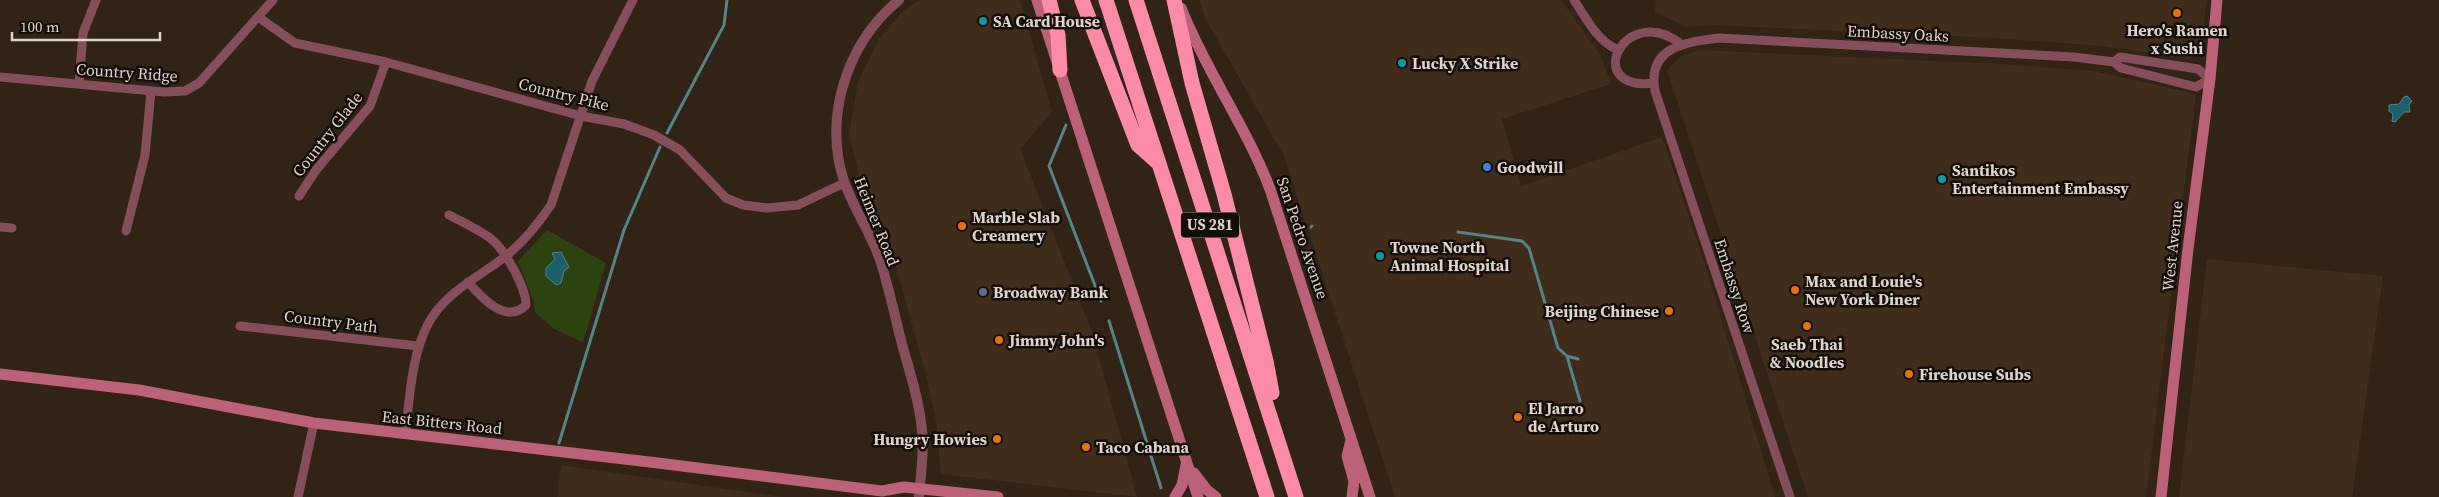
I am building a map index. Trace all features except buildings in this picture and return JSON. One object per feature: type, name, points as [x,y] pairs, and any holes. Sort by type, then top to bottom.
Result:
[{"type":"highway","points":[[1049,0],[1058,36],[1060,70]]},
{"type":"highway","points":[[1082,0],[1138,144],[1159,164]]},
{"type":"highway","name":"US 281","points":[[1106,0],[1268,497]]},
{"type":"highway","name":"US 281","points":[[1136,0],[1295,492]]},
{"type":"highway","points":[[1174,0],[1192,83],[1221,180],[1266,361],[1282,452]]},
{"type":"main road","points":[[1037,0],[1198,497]]},
{"type":"main road","name":"San Pedro Avenue","points":[[1178,0],[1193,37],[1237,116],[1266,176],[1370,497]]},
{"type":"main road","name":"West Avenue","points":[[2161,497],[2188,249],[2210,79],[2217,0]]},
{"type":"main road","name":"East Bitters Road","points":[[0,374],[141,391],[314,423],[658,463],[885,494],[904,487],[919,492],[998,497]]},
{"type":"main road","points":[[1351,438],[1347,456],[1354,482],[1352,497]]},
{"type":"main road","points":[[1175,497],[1182,485],[1186,461]]},
{"type":"main road","points":[[1186,461],[1204,487],[1216,497]]},
{"type":"street","points":[[79,83],[83,33],[96,0]]},
{"type":"street","name":"Country Ridge","points":[[0,77],[151,91],[185,91],[199,83],[273,0]]},
{"type":"street","points":[[405,434],[418,346],[427,325],[442,304],[468,282],[505,256],[530,234],[551,204],[592,81],[633,0]]},
{"type":"street","name":"Heimer Road","points":[[899,0],[867,32],[850,63],[844,82],[837,132],[839,164],[844,183],[880,260],[915,394],[921,422],[923,464],[919,492]]},
{"type":"street","points":[[1574,0],[1598,36],[1616,49]]},
{"type":"street","name":"Country Pike","points":[[258,17],[295,44],[386,62],[581,116],[624,124],[654,135],[680,150],[726,198],[743,205],[773,208],[798,205],[844,183]]},
{"type":"street","points":[[1654,83],[1634,83],[1624,77],[1616,64],[1616,49],[1621,36],[1634,26],[1646,24],[1659,26],[1671,33],[1681,44]]},
{"type":"street","name":"Embassy Oaks","points":[[1654,83],[1654,71],[1660,58],[1681,44],[1719,38],[2074,57],[2114,62],[2121,68],[2196,87],[2210,79],[2198,69],[2120,57],[2114,62]]},
{"type":"street","name":"Country Glade","points":[[299,196],[316,170],[370,106],[386,62]]},
{"type":"street","name":"Embassy Row","points":[[1654,83],[1790,497]]},
{"type":"street","points":[[126,231],[145,155],[151,91]]},
{"type":"street","points":[[449,215],[491,239],[505,256],[526,296],[526,305],[519,312],[512,313],[486,302],[468,282]]},
{"type":"street","points":[[0,227],[12,228]]},
{"type":"street","name":"Country Path","points":[[240,326],[418,346]]},
{"type":"street","points":[[298,497],[314,423]]},
{"type":"shaded area","points":[[920,0],[1020,0],[1052,112],[1020,149],[1092,332],[1137,497],[941,474],[936,421],[926,375],[887,234],[860,180],[849,134],[858,81],[878,41],[901,13]]},
{"type":"shaded area","points":[[1199,0],[1561,0],[1601,56],[1611,84],[1502,119],[1521,186],[1662,137],[1709,278],[1775,497],[1395,497],[1284,156],[1206,20]]},
{"type":"shaded area","points":[[1656,0],[2207,0],[2200,54],[2189,59],[2102,46],[1994,38],[1712,25],[1686,27],[1655,12]]},
{"type":"shaded area","points":[[1700,50],[2001,64],[2094,71],[2196,94],[2146,497],[1808,497],[1667,70],[1681,56]]},
{"type":"shaded area","points":[[2207,259],[2383,276],[2352,497],[2179,497]]},
{"type":"shaded area","points":[[561,465],[726,489],[784,497],[557,497]]},
{"type":"green space","points":[[547,230],[606,263],[583,342],[554,329],[535,312],[534,302],[518,261]]},
{"type":"water","points":[[2407,96],[2412,101],[2409,105],[2410,112],[2404,112],[2395,122],[2392,121],[2393,114],[2389,111],[2389,105],[2399,104]]},
{"type":"water","points":[[561,252],[569,267],[564,271],[561,283],[556,285],[546,276],[546,268],[555,259],[552,253]]},
{"type":"waterway","points":[[667,133],[724,25],[727,0]]},
{"type":"waterway","points":[[1066,125],[1049,166],[1101,301]]},
{"type":"waterway","points":[[559,443],[624,230],[660,147]]},
{"type":"waterway","points":[[1458,232],[1522,241],[1529,248],[1558,348],[1567,356],[1580,401]]},
{"type":"waterway","points":[[1109,321],[1161,488]]},
{"type":"waterway","points":[[1567,356],[1578,359]]},
{"type":"place","name":"Hero's Ramen x Sushi","points":[[2177,13]]},
{"type":"place","name":"SA Card House","points":[[983,21]]},
{"type":"place","name":"Lucky X Strike","points":[[1402,63]]},
{"type":"place","name":"Goodwill","points":[[1487,167]]},
{"type":"place","name":"Santikos Entertainment Embassy","points":[[1942,179]]},
{"type":"place","name":"Marble Slab Creamery","points":[[962,226]]},
{"type":"place","name":"Towne North Animal Hospital","points":[[1380,256]]},
{"type":"place","name":"Max and Louie's New York Diner","points":[[1795,290]]},
{"type":"place","name":"Broadway Bank","points":[[983,292]]},
{"type":"place","name":"Beijing Chinese","points":[[1669,311]]},
{"type":"place","name":"Saeb Thai & Noodles","points":[[1807,326]]},
{"type":"place","name":"Jimmy John's","points":[[999,340]]},
{"type":"place","name":"Firehouse Subs","points":[[1909,374]]},
{"type":"place","name":"El Jarro de Arturo","points":[[1518,417]]},
{"type":"place","name":"Hungry Howies","points":[[997,439]]},
{"type":"place","name":"Taco Cabana","points":[[1086,447]]}]
